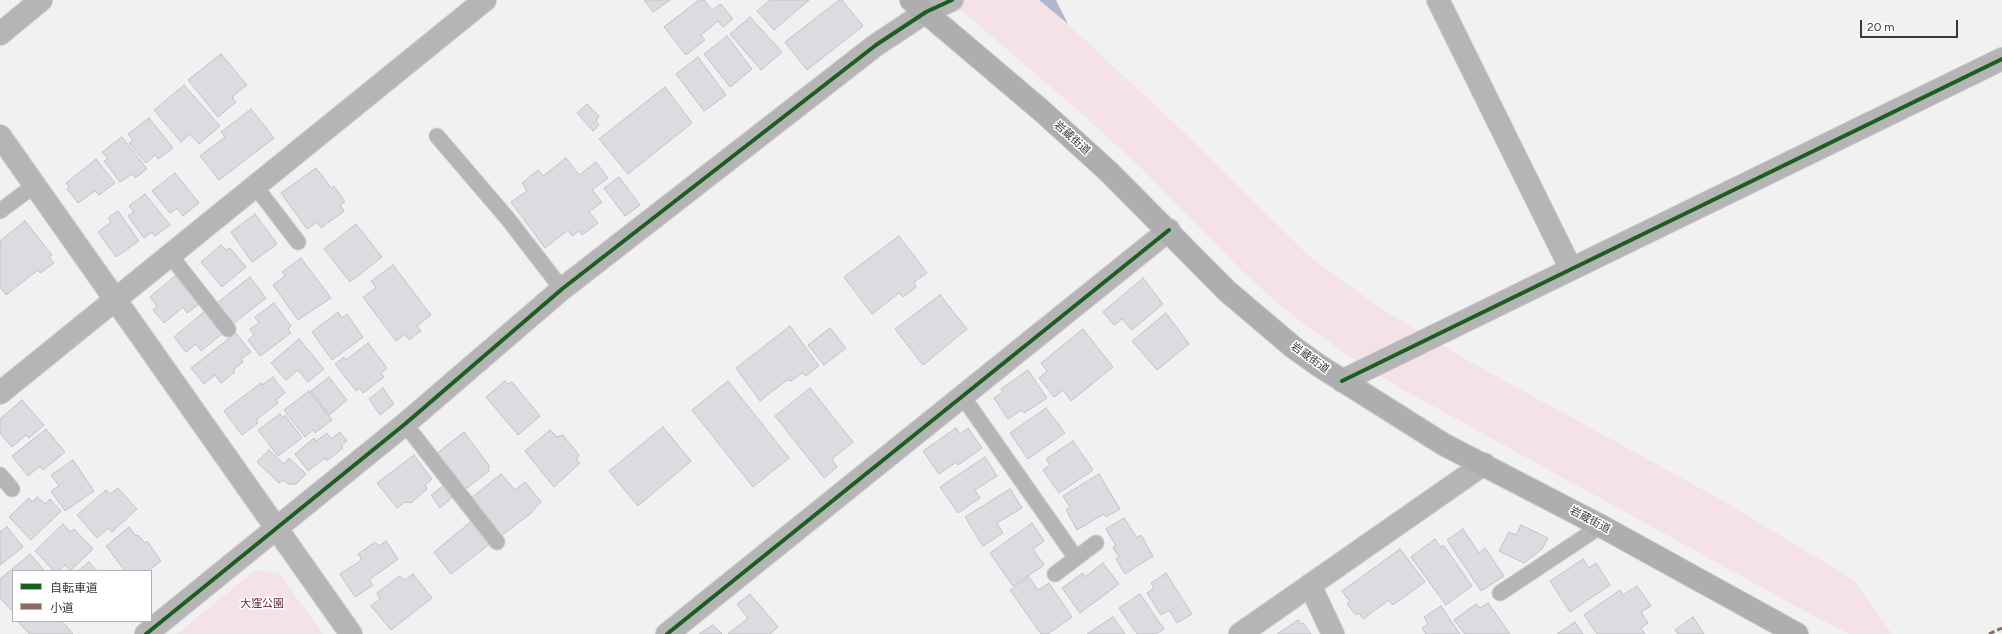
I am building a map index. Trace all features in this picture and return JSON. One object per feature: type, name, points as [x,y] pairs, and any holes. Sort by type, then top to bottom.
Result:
[{"type":"main road","name":"岩蔵街道","points":[[918,6],[1042,111],[1109,172],[1169,230],[1227,290],[1293,347],[1342,381],[1443,444],[1602,526],[1797,634]]},
{"type":"street","points":[[0,34],[41,0]]},
{"type":"street","points":[[0,393],[485,0]]},
{"type":"street","points":[[146,634],[405,424],[562,288],[876,44],[918,6],[952,0]]},
{"type":"street","points":[[1438,0],[1570,269]]},
{"type":"street","points":[[1342,381],[2002,59]]},
{"type":"street","points":[[0,136],[351,634]]},
{"type":"street","points":[[667,634],[1169,230]]},
{"type":"street","points":[[1240,634],[1484,464]]},
{"type":"street","points":[[1310,585],[1333,634]]},
{"type":"lane","points":[[437,136],[508,219],[562,288]]},
{"type":"lane","points":[[0,211],[35,185]]},
{"type":"lane","points":[[255,186],[298,242]]},
{"type":"lane","points":[[170,255],[228,329]]},
{"type":"lane","points":[[963,397],[1076,558]]},
{"type":"lane","points":[[405,424],[497,542]]},
{"type":"lane","points":[[0,475],[12,489]]},
{"type":"lane","points":[[1500,593],[1602,526]]},
{"type":"lane","points":[[1055,574],[1096,544]]},
{"type":"green space","points":[[949,0],[1039,0],[1068,24],[1193,141],[1309,256],[1379,307],[1467,360],[1720,499],[1855,581],[1892,634],[1849,634],[1821,620],[1400,388],[1344,353],[1291,314],[1264,291],[1240,269],[1143,170],[1082,114]]},
{"type":"green space","name":"大窪公園","points":[[255,570],[279,573],[323,634],[177,634]]},
{"type":"water","points":[[1039,0],[1056,0],[1068,24]]},
{"type":"building","points":[[644,0],[670,0],[653,12]]},
{"type":"building","points":[[699,0],[704,0],[712,10],[721,4],[733,19],[723,27],[718,21],[701,35],[705,40],[686,55],[664,27]]},
{"type":"building","points":[[770,0],[809,0],[774,30],[757,11]]},
{"type":"building","points":[[839,0],[842,0],[863,26],[807,70],[785,42]]},
{"type":"building","points":[[750,17],[782,52],[761,70],[730,34]]},
{"type":"building","points":[[727,36],[752,69],[730,87],[704,54]]},
{"type":"building","points":[[221,54],[247,85],[232,97],[236,102],[218,117],[188,80]]},
{"type":"building","points":[[698,57],[726,95],[704,111],[676,74]]},
{"type":"building","points":[[184,85],[220,126],[199,144],[190,134],[181,142],[154,110]]},
{"type":"building","points":[[665,87],[692,123],[628,174],[599,139]]},
{"type":"building","points":[[587,104],[599,116],[596,121],[599,125],[593,131],[577,113]]},
{"type":"building","points":[[251,109],[274,138],[219,180],[200,156],[225,137],[221,132]]},
{"type":"building","points":[[149,118],[173,148],[158,159],[155,155],[146,163],[129,143],[133,140],[128,134]]},
{"type":"building","points":[[122,137],[147,169],[135,178],[132,174],[120,182],[104,161],[108,159],[102,152]]},
{"type":"building","points":[[566,158],[579,175],[596,162],[608,178],[592,190],[602,202],[589,212],[598,223],[582,235],[579,231],[572,236],[568,230],[545,248],[511,202],[527,191],[522,183],[538,170],[543,176]]},
{"type":"building","points":[[96,159],[115,183],[99,195],[95,191],[78,203],[67,189],[69,187],[66,183]]},
{"type":"building","points":[[316,168],[332,189],[334,186],[345,202],[340,205],[344,211],[321,228],[317,222],[307,229],[281,193]]},
{"type":"building","points":[[175,173],[199,203],[183,216],[177,208],[170,213],[152,191]]},
{"type":"building","points":[[619,177],[640,205],[625,216],[604,188]]},
{"type":"building","points":[[145,194],[170,225],[155,236],[152,232],[144,238],[128,216],[134,212],[129,206]]},
{"type":"building","points":[[118,211],[139,241],[116,257],[98,232],[111,222],[108,218]]},
{"type":"building","points":[[255,214],[277,244],[252,262],[231,232]]},
{"type":"building","points":[[25,221],[52,255],[49,257],[54,263],[40,273],[38,270],[6,295],[0,287],[0,241]]},
{"type":"building","points":[[356,224],[382,257],[350,282],[324,249]]},
{"type":"building","points":[[899,236],[927,273],[914,282],[916,287],[903,297],[899,293],[872,314],[844,277]]},
{"type":"building","points":[[221,245],[226,250],[230,248],[246,267],[222,287],[201,262]]},
{"type":"building","points":[[301,258],[331,298],[298,320],[273,285],[285,276],[282,272]]},
{"type":"building","points":[[393,265],[431,315],[417,326],[421,331],[409,340],[405,334],[396,341],[363,297],[376,288],[371,281]]},
{"type":"building","points":[[175,276],[199,304],[187,313],[183,307],[164,323],[153,310],[157,306],[150,297]]},
{"type":"building","points":[[250,277],[266,298],[233,324],[217,303]]},
{"type":"building","points":[[1143,278],[1163,304],[1132,330],[1122,319],[1114,325],[1103,312]]},
{"type":"building","points":[[940,295],[967,329],[923,365],[895,329]]},
{"type":"building","points":[[274,303],[291,326],[288,329],[291,333],[260,356],[248,340],[254,335],[250,329],[259,323],[255,317]]},
{"type":"building","points":[[205,311],[223,333],[201,351],[196,344],[186,352],[174,337]]},
{"type":"building","points":[[338,312],[342,318],[347,314],[363,337],[332,360],[312,332]]},
{"type":"building","points":[[1166,313],[1189,344],[1157,370],[1132,341]]},
{"type":"building","points":[[790,326],[819,366],[806,376],[802,373],[791,381],[787,380],[760,401],[736,368]]},
{"type":"building","points":[[830,328],[846,348],[824,365],[808,345]]},
{"type":"building","points":[[1083,329],[1113,367],[1071,401],[1063,390],[1054,397],[1039,378],[1047,371],[1041,363]]},
{"type":"building","points":[[236,333],[251,352],[241,359],[243,362],[233,370],[235,372],[221,383],[215,375],[204,384],[191,368]]},
{"type":"building","points":[[299,339],[324,369],[308,382],[298,370],[286,380],[271,363]]},
{"type":"building","points":[[368,343],[387,368],[381,373],[384,377],[363,393],[359,388],[356,391],[335,364],[344,357],[346,360]]},
{"type":"building","points":[[1028,370],[1047,398],[1024,413],[1021,410],[1008,419],[994,398],[1003,392],[1001,389]]},
{"type":"building","points":[[273,377],[285,393],[276,400],[278,403],[256,420],[258,423],[242,435],[224,411],[261,383],[262,385]]},
{"type":"building","points":[[329,377],[347,400],[329,415],[311,391]]},
{"type":"building","points":[[505,381],[508,384],[512,382],[540,416],[518,435],[486,397]]},
{"type":"building","points":[[728,381],[789,458],[753,487],[692,410]]},
{"type":"building","points":[[383,388],[394,404],[380,415],[369,399]]},
{"type":"building","points":[[810,388],[853,442],[832,459],[837,467],[824,478],[775,416]]},
{"type":"building","points":[[309,391],[332,420],[315,433],[313,430],[305,437],[284,410]]},
{"type":"building","points":[[22,400],[44,425],[29,438],[26,435],[12,447],[0,433],[0,419]]},
{"type":"building","points":[[1046,408],[1065,433],[1028,459],[1010,433]]},
{"type":"building","points":[[280,414],[283,418],[285,415],[302,438],[278,456],[258,430]]},
{"type":"building","points":[[663,427],[691,461],[638,506],[609,471]]},
{"type":"building","points":[[956,428],[960,434],[968,428],[982,448],[958,465],[956,462],[939,474],[923,451]]},
{"type":"building","points":[[46,429],[65,452],[43,470],[40,466],[28,476],[12,456]]},
{"type":"building","points":[[550,430],[557,437],[563,435],[579,455],[576,460],[580,463],[554,487],[525,451]]},
{"type":"building","points":[[340,432],[347,441],[341,446],[343,448],[327,461],[325,458],[308,471],[295,454],[314,438],[316,441],[327,433],[331,439]]},
{"type":"building","points":[[464,432],[490,467],[488,469],[489,471],[467,488],[462,487],[436,454]]},
{"type":"building","points":[[1073,441],[1093,470],[1059,493],[1043,470],[1050,465],[1046,459]]},
{"type":"building","points":[[269,450],[284,464],[289,458],[306,474],[296,484],[288,484],[283,480],[279,483],[257,462]]},
{"type":"building","points":[[414,455],[432,479],[425,485],[427,489],[411,503],[405,502],[397,508],[377,483]]},
{"type":"building","points":[[985,457],[997,476],[975,490],[980,498],[958,513],[940,487]]},
{"type":"building","points":[[73,460],[94,491],[65,511],[51,491],[59,486],[51,475]]},
{"type":"building","points":[[501,474],[515,490],[525,482],[541,502],[530,514],[501,536],[471,498]]},
{"type":"building","points":[[1099,474],[1120,509],[1106,517],[1104,514],[1077,530],[1066,510],[1070,507],[1063,496]]},
{"type":"building","points":[[446,484],[454,496],[440,508],[431,495]]},
{"type":"building","points":[[118,488],[137,509],[112,532],[108,528],[97,538],[77,515],[106,490],[110,494]]},
{"type":"building","points":[[1010,489],[1022,508],[997,523],[1003,533],[983,546],[965,517]]},
{"type":"building","points":[[37,497],[45,504],[50,499],[61,511],[31,540],[9,517],[29,498],[32,502]]},
{"type":"building","points":[[1124,518],[1137,538],[1141,535],[1153,556],[1125,574],[1116,559],[1119,557],[1113,547],[1116,546],[1106,529]]},
{"type":"building","points":[[473,520],[491,543],[451,574],[434,552]]},
{"type":"building","points":[[1032,523],[1044,541],[1033,549],[1044,565],[1013,586],[990,553]]},
{"type":"building","points":[[63,524],[70,532],[74,529],[93,549],[71,570],[65,565],[60,570],[53,570],[35,551]]},
{"type":"building","points":[[1521,525],[1548,538],[1542,549],[1524,563],[1499,551],[1509,532],[1516,535]]},
{"type":"building","points":[[7,527],[23,547],[0,565],[0,532]]},
{"type":"building","points":[[129,527],[136,536],[138,535],[145,543],[147,541],[161,561],[149,570],[124,570],[106,546]]},
{"type":"building","points":[[1463,529],[1479,553],[1485,548],[1504,576],[1481,591],[1447,540]]},
{"type":"building","points":[[1435,539],[1441,547],[1444,546],[1472,586],[1446,605],[1411,557]]},
{"type":"building","points":[[386,541],[398,559],[369,580],[373,585],[355,597],[340,574],[360,561],[361,558],[358,554],[375,542],[379,546]]},
{"type":"building","points":[[1400,549],[1425,582],[1393,605],[1389,600],[1363,619],[1359,613],[1356,615],[1347,604],[1350,602],[1342,591]]},
{"type":"building","points":[[30,554],[43,569],[12,570],[11,610],[0,598],[0,579]]},
{"type":"building","points":[[1583,559],[1589,568],[1596,563],[1610,585],[1570,612],[1550,581]]},
{"type":"building","points":[[89,562],[96,570],[79,570]]},
{"type":"building","points":[[1103,563],[1119,584],[1080,613],[1062,588],[1083,573],[1085,577]]},
{"type":"building","points":[[1166,573],[1192,614],[1177,623],[1169,610],[1161,615],[1147,593],[1154,588],[1151,583]]},
{"type":"building","points":[[413,574],[432,598],[391,630],[371,606],[380,599],[377,593],[399,576],[405,580]]},
{"type":"building","points":[[1029,577],[1038,590],[1049,583],[1072,617],[1048,634],[1041,634],[1010,590]]},
{"type":"building","points":[[1637,586],[1651,606],[1641,612],[1648,623],[1641,628],[1645,634],[1597,634],[1584,615],[1620,590],[1623,595]]},
{"type":"building","points":[[750,594],[778,627],[770,634],[728,634],[748,618],[737,604]]},
{"type":"building","points":[[1140,594],[1164,629],[1156,634],[1137,634],[1119,608]]},
{"type":"building","points":[[1488,603],[1510,634],[1465,634],[1454,620],[1476,604],[1480,608]]},
{"type":"building","points":[[1441,606],[1460,634],[1426,634],[1422,628],[1428,624],[1424,617]]},
{"type":"building","points":[[1113,617],[1125,634],[1087,634]]},
{"type":"building","points":[[1693,617],[1704,634],[1678,634],[1675,630]]},
{"type":"building","points":[[1298,620],[1301,624],[1303,623],[1311,634],[1277,634]]},
{"type":"building","points":[[19,622],[63,622],[73,634],[29,634]]},
{"type":"building","points":[[1575,622],[1583,634],[1557,634]]},
{"type":"building","points":[[713,625],[722,634],[699,634]]},
{"type":"marked path","points":[[1989,634],[2002,628]]},
{"type":"cycle path","points":[[146,634],[405,424],[562,289],[876,45],[926,12],[952,0]]},
{"type":"cycle path","points":[[1342,381],[2002,59]]},
{"type":"cycle path","points":[[667,634],[1169,230]]}]
